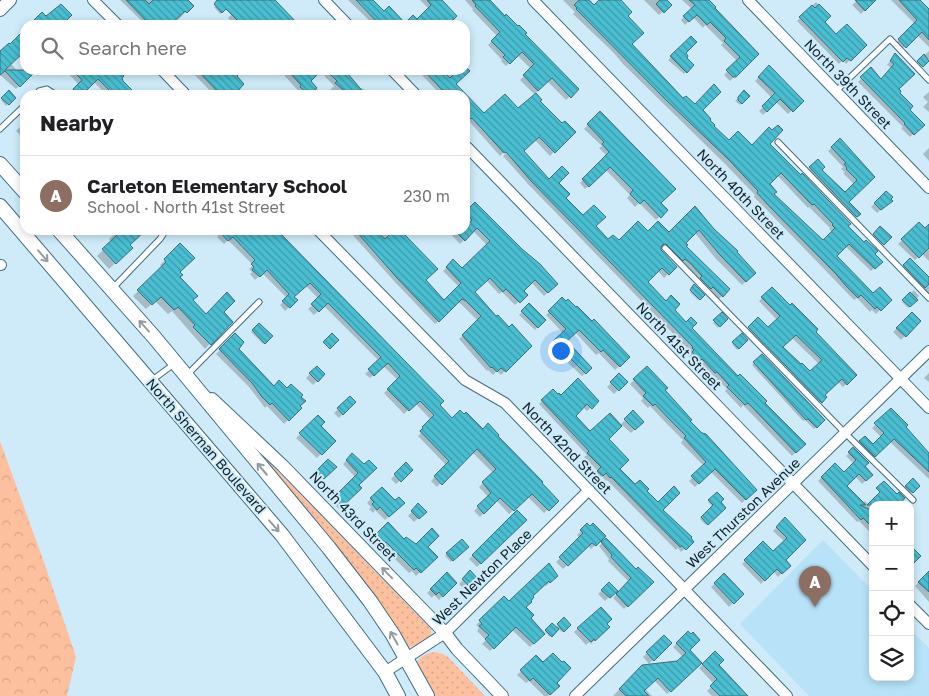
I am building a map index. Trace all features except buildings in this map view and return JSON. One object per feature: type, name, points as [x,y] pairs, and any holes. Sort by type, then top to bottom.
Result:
[{"type":"main road","points":[[0,164],[20,186]]},
{"type":"main road","name":"North Sherman Boulevard","points":[[0,206],[20,229]]},
{"type":"main road","name":"North Sherman Boulevard","points":[[25,235],[282,534],[385,672],[398,696]]},
{"type":"main road","name":"North Sherman Boulevard","points":[[63,235],[154,337],[174,364],[329,548],[393,635],[426,696]]},
{"type":"street","points":[[0,10],[10,0]]},
{"type":"street","points":[[93,0],[113,20]]},
{"type":"street","points":[[324,0],[343,20]]},
{"type":"street","name":"North 40th Street","points":[[533,0],[929,408]]},
{"type":"street","name":"North 39th Street","points":[[748,0],[929,188]]},
{"type":"street","points":[[167,75],[181,90]]},
{"type":"street","points":[[397,75],[411,90]]},
{"type":"street","name":"North 41st Street","points":[[470,150],[869,562]]},
{"type":"street","name":"North 42nd Street","points":[[323,235],[465,380],[505,403],[787,696]]},
{"type":"street","name":"West Thurston Avenue","points":[[575,696],[929,351]]},
{"type":"street","name":"North 43rd Street","points":[[174,364],[283,466],[445,633],[456,649],[502,696]]},
{"type":"street","name":"West Newton Place","points":[[385,672],[445,633],[589,490]]},
{"type":"street","points":[[914,609],[929,624]]},
{"type":"lane","points":[[836,91],[890,40],[929,80]]},
{"type":"lane","points":[[0,129],[20,110]]},
{"type":"lane","points":[[778,142],[929,298]]},
{"type":"lane","points":[[112,290],[163,235]]},
{"type":"lane","points":[[665,248],[913,500]]},
{"type":"lane","points":[[186,375],[259,302]]},
{"type":"lane","points":[[151,382],[174,364]]},
{"type":"shaded area","points":[[823,540],[869,587],[869,681],[914,681],[914,633],[929,648],[929,696],[809,696],[740,624]]},
{"type":"green space","points":[[0,441],[76,657],[67,696],[0,696]]},
{"type":"green space","points":[[269,462],[431,629],[427,640],[416,646],[408,647],[405,645],[352,566],[266,464]]},
{"type":"green space","points":[[435,652],[448,657],[485,696],[435,696],[417,663],[422,656]]},
{"type":"place","name":"Carleton Elementary School","points":[[815,607]]}]
